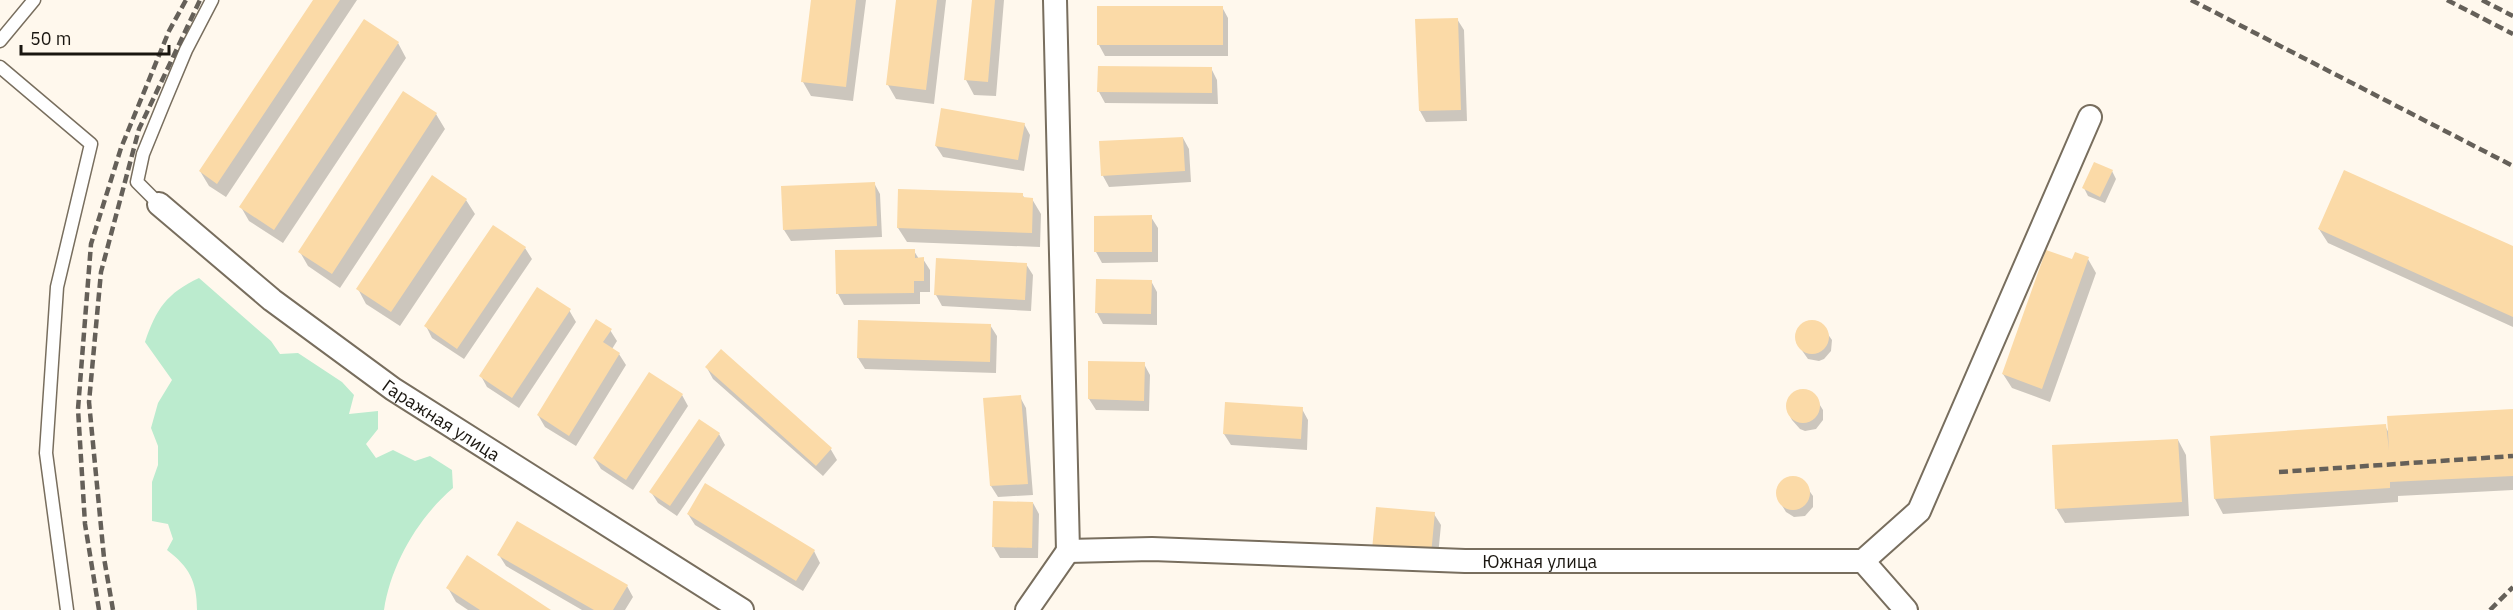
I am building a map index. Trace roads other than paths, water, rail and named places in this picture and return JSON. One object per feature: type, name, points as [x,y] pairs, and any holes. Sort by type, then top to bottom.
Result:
[{"type":"street","points":[[1027,610],[1068,551],[1055,0]]},
{"type":"street","points":[[1906,610],[1863,561],[1919,511],[2090,117]]},
{"type":"street","name":"Гаражная улица","points":[[159,204],[272,300],[393,389],[742,610]]},
{"type":"street","name":"Южная улица","points":[[1068,551],[1152,549],[1465,561],[1863,561]]},
{"type":"lane","points":[[0,41],[34,0]]},
{"type":"lane","points":[[159,204],[137,182],[143,154],[186,50],[212,0]]},
{"type":"lane","points":[[0,67],[90,144],[57,287],[46,453],[67,610]]},
{"type":"railway","points":[[99,610],[85,524],[78,409],[91,244],[121,148],[169,31],[186,0]]},
{"type":"railway","points":[[113,610],[104,558],[89,402],[101,272],[139,129],[200,0]]},
{"type":"railway","points":[[2191,0],[2513,166]]},
{"type":"railway","points":[[2447,0],[2513,34]]},
{"type":"railway","points":[[2482,0],[2513,16]]},
{"type":"railway","points":[[2279,472],[2513,456]]},
{"type":"railway","points":[[2490,610],[2513,587]]}]
